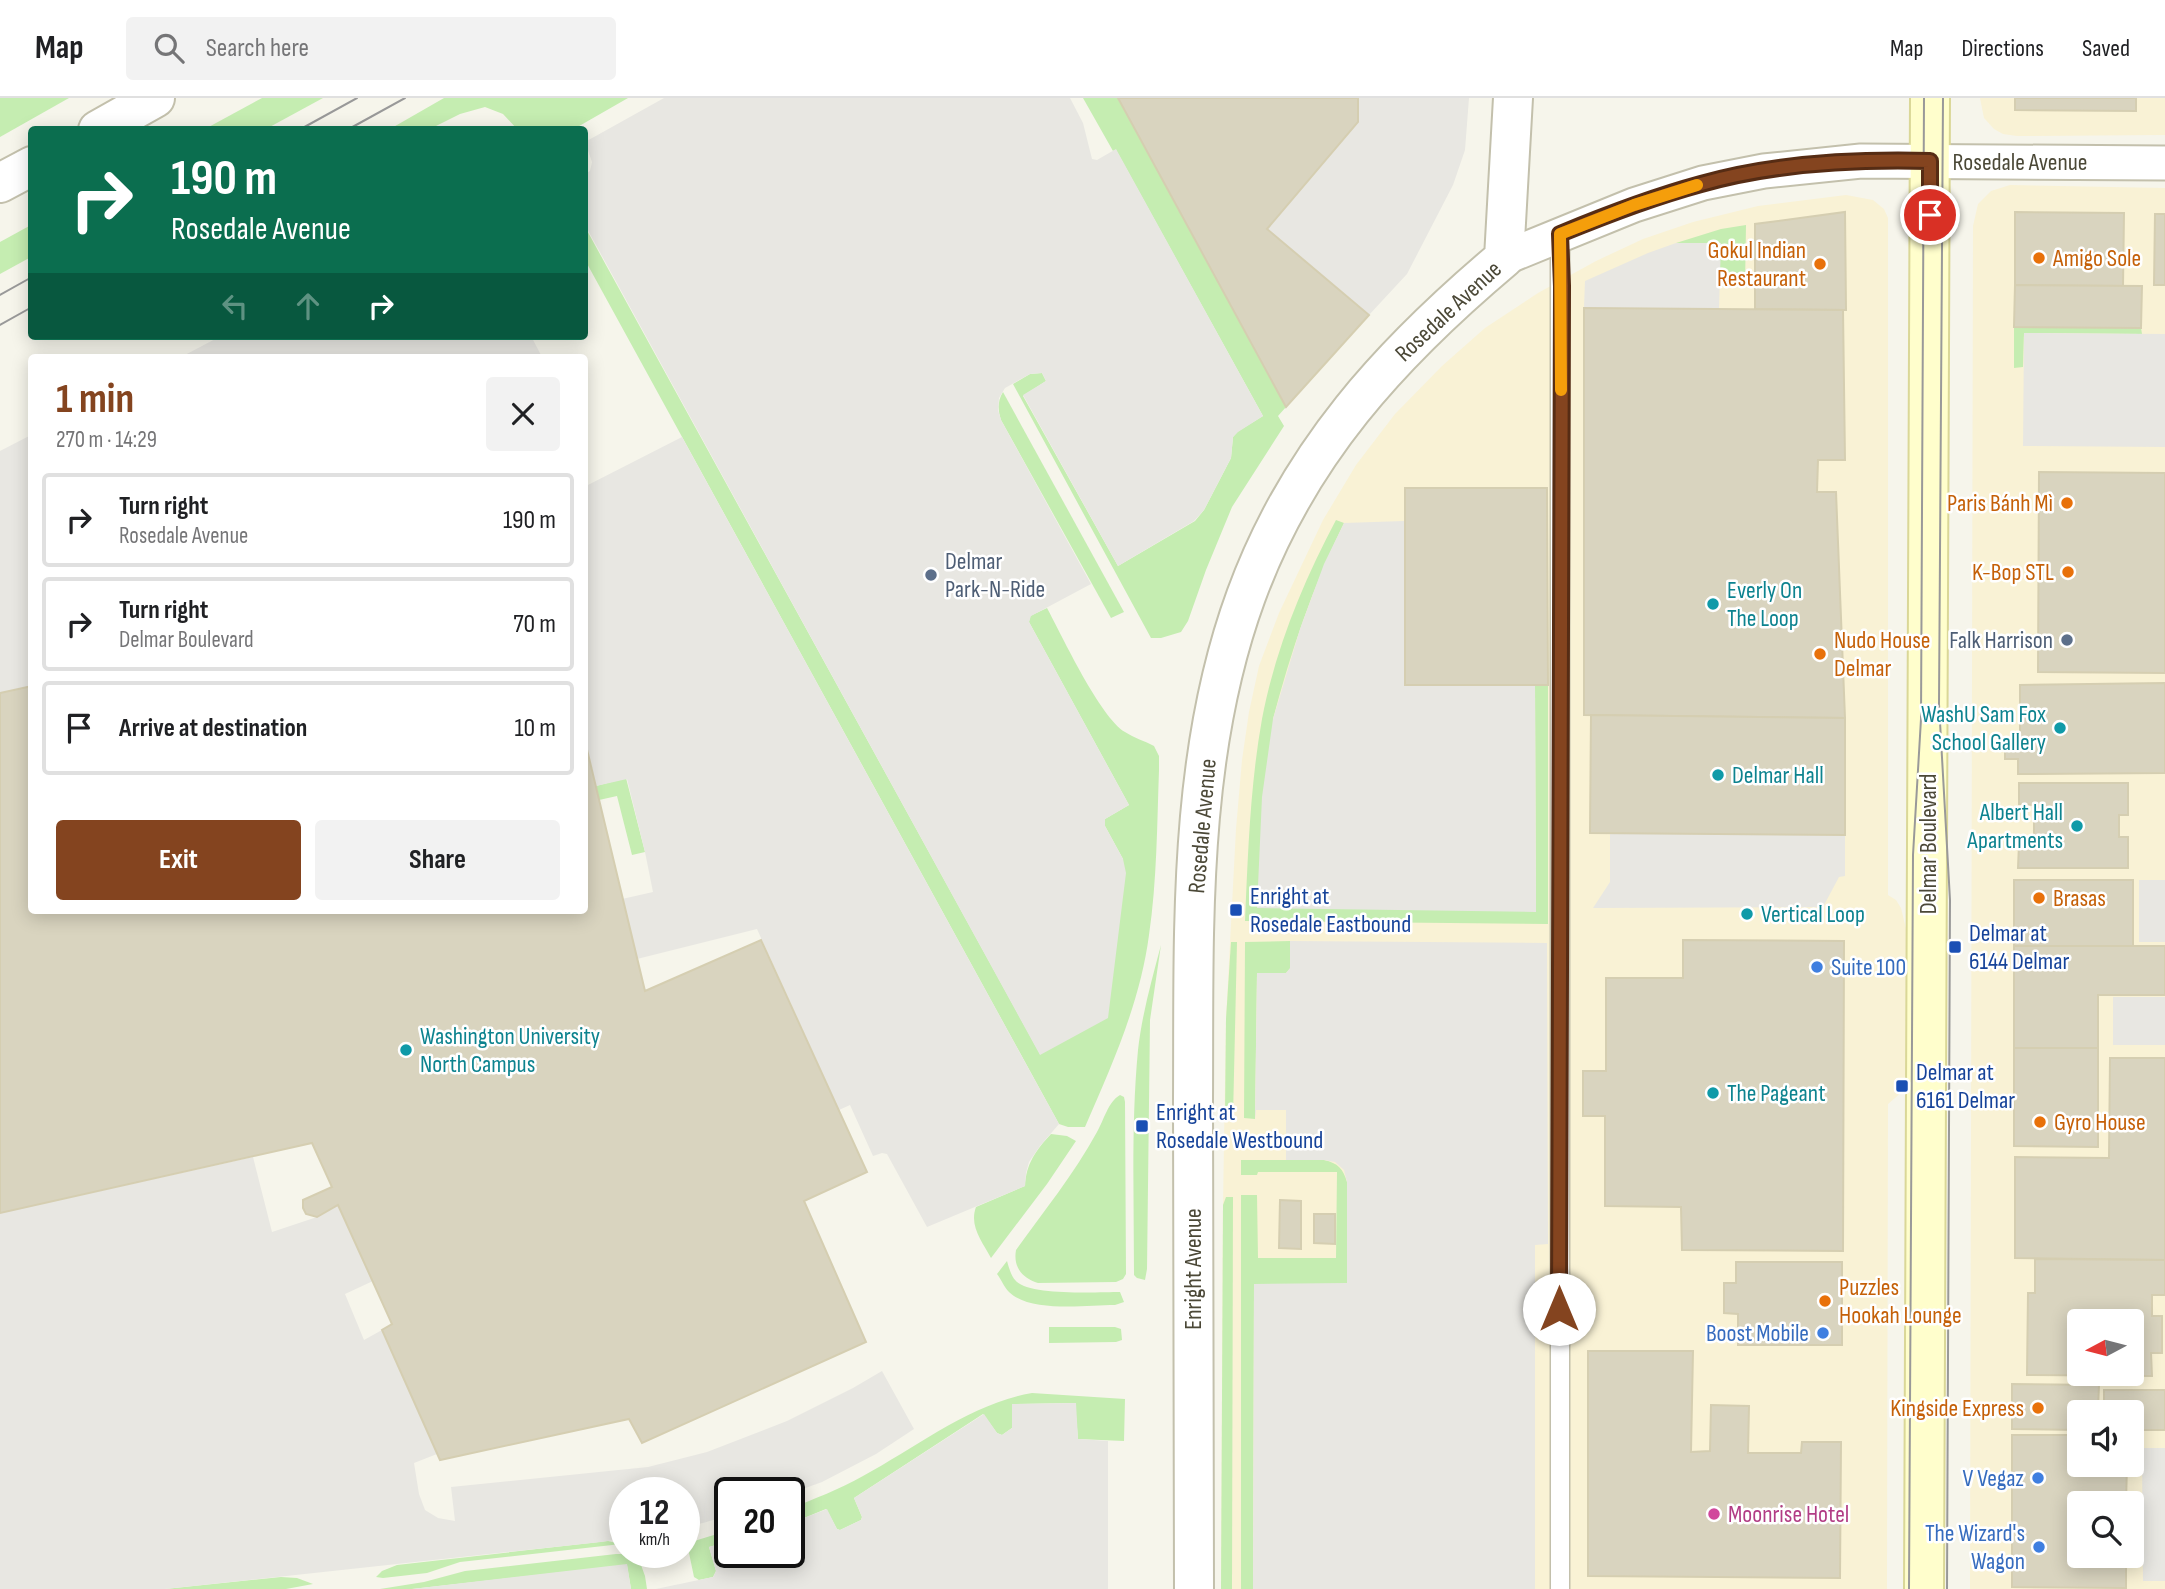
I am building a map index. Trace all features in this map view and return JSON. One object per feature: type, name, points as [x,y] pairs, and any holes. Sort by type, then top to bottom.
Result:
[{"type":"main road","name":"Delmar Boulevard","points":[[1924,1589],[1930,98]]},
{"type":"street","points":[[109,116],[155,98]]},
{"type":"street","points":[[1504,258],[1513,98]]},
{"type":"street","name":"Rosedale Avenue","points":[[1194,949],[1198,838],[1214,712],[1246,596],[1270,539],[1329,438],[1371,385],[1419,334],[1504,258],[1634,205],[1703,183],[1764,171],[1861,161],[2165,163]]},
{"type":"street","points":[[0,183],[28,168]]},
{"type":"street","name":"Enright Avenue","points":[[1194,949],[1194,1589]]},
{"type":"lane","points":[[1560,234],[1560,1589]]},
{"type":"shaded area","name":"Delmar Park-N-Ride","points":[[664,98],[1070,98],[1083,123],[1092,159],[1097,160],[1116,149],[1263,416],[1233,437],[1231,458],[1204,510],[1194,521],[1118,566],[1023,395],[1046,381],[1042,373],[1030,374],[1005,388],[999,398],[1001,420],[1091,584],[1031,616],[1029,622],[1129,805],[1105,819],[1105,826],[1123,859],[1126,873],[1108,1018],[1040,1055],[588,230],[588,172],[592,162],[588,140]]},
{"type":"shaded area","points":[[1358,98],[1469,98],[1465,150],[1453,185],[1407,274],[1369,315],[1267,229],[1358,122]]},
{"type":"shaded area","points":[[1980,98],[2165,98],[2165,135],[2003,134],[1984,118]]},
{"type":"shaded area","points":[[2010,185],[2165,188],[2165,1589],[1970,1589],[1973,226],[1978,204],[1991,191]]},
{"type":"shaded area","points":[[1846,195],[1873,200],[1884,209],[1888,218],[1888,895],[1896,900],[1901,908],[1907,933],[1906,1083],[1902,1092],[1888,1104],[1887,1589],[1221,1589],[1226,1019],[1236,829],[1249,712],[1259,666],[1279,613],[1323,520],[1356,465],[1395,414],[1442,366],[1485,328],[1538,293],[1643,239],[1693,222],[1758,206]]},
{"type":"shaded area","points":[[1676,243],[1721,243],[1719,308],[1584,308],[1585,281]]},
{"type":"shaded area","points":[[2024,333],[2165,334],[2165,447],[2023,446]]},
{"type":"shaded area","points":[[213,340],[533,340],[540,354],[187,354]]},
{"type":"shaded area","points":[[28,437],[28,687],[0,693],[0,451]]},
{"type":"shaded area","points":[[682,437],[1059,1124],[1029,1162],[1025,1186],[927,1227],[887,1154],[873,1156],[850,1105],[839,1110],[757,929],[637,959],[622,899],[653,892],[645,852],[627,779],[596,786],[588,750],[588,485]]},
{"type":"shaded area","points":[[1404,521],[1405,685],[1535,685],[1536,912],[1257,908],[1262,797],[1273,719],[1300,629],[1324,564],[1344,523]]},
{"type":"shaded area","points":[[1610,833],[1845,835],[1845,876],[1839,877],[1823,907],[1593,908],[1610,882]]},
{"type":"shaded area","points":[[2139,880],[2165,880],[2165,942],[2139,942]]},
{"type":"shaded area","points":[[1290,941],[1547,943],[1548,1244],[1535,1245],[1535,1589],[1253,1589],[1254,1284],[1347,1283],[1347,1182],[1344,1170],[1335,1162],[1324,1160],[1286,1160],[1286,1110],[1256,1110],[1255,1119],[1257,973],[1286,973],[1290,968]]},
{"type":"shaded area","points":[[2113,997],[2165,997],[2165,1045],[2113,1045]]},
{"type":"shaded area","points":[[253,1157],[272,1232],[317,1217],[338,1205],[373,1281],[345,1294],[364,1340],[382,1330],[437,1454],[414,1463],[419,1494],[425,1510],[438,1518],[455,1521],[451,1487],[648,1467],[707,1452],[787,1421],[882,1371],[914,1429],[876,1454],[805,1488],[805,1477],[714,1477],[714,1520],[700,1524],[700,1477],[609,1477],[609,1541],[165,1589],[0,1589],[0,1213]]},
{"type":"shaded area","points":[[1076,1403],[1078,1439],[1108,1441],[1108,1589],[656,1589],[713,1577],[715,1568],[805,1568],[805,1518],[827,1509],[840,1530],[861,1520],[854,1498],[984,1414],[997,1433],[1002,1435],[1012,1428],[1012,1404]]},
{"type":"shaded area","points":[[2144,1448],[2165,1448],[2165,1581],[2143,1581]]},
{"type":"shaded area","points":[[714,1546],[714,1564],[709,1547]]},
{"type":"shaded area","points":[[609,1566],[628,1568],[631,1589],[412,1589]]},
{"type":"green space","points":[[0,98],[69,98],[0,137]]},
{"type":"green space","points":[[262,98],[323,98],[272,126],[211,126]]},
{"type":"green space","points":[[444,98],[628,98],[579,126],[514,126],[503,114],[485,107],[460,114],[436,126],[395,126]]},
{"type":"green space","points":[[1083,98],[1118,98],[1286,407],[1278,416],[1284,426],[1232,507],[1188,621],[1181,632],[1161,638],[1151,638],[1013,384],[1030,374],[1042,373],[1046,381],[1023,396],[1118,566],[1195,521],[1204,510],[1231,458],[1233,437],[1263,416],[1116,150],[1113,151]]},
{"type":"green space","points":[[1746,225],[1745,287],[1719,287],[1720,243],[1676,243],[1721,229]]},
{"type":"green space","points":[[28,227],[28,259],[0,274],[0,242]]},
{"type":"green space","points":[[588,232],[1040,1054],[1123,859],[1105,826],[1105,819],[1129,805],[1029,622],[1030,616],[1047,608],[1082,675],[1104,710],[1125,732],[1154,746],[1159,756],[1156,853],[1152,915],[1139,985],[1124,1033],[1085,1127],[1059,1124],[588,265]]},
{"type":"green space","points":[[2014,327],[2141,328],[2142,334],[2024,333],[2023,367],[2014,368]]},
{"type":"green space","points":[[1003,392],[1124,612],[1111,618],[1001,420],[999,406]]},
{"type":"green space","points":[[1336,520],[1344,523],[1304,619],[1273,719],[1536,912],[1535,685],[1548,685],[1548,924],[1245,921],[1252,795],[1262,719],[1282,642],[1312,568]]},
{"type":"green space","points":[[626,778],[645,852],[632,855],[617,796],[599,800],[596,786]]},
{"type":"green space","points":[[1290,941],[1290,969],[1286,973],[1257,973],[1255,1119],[1244,1118],[1245,942]]},
{"type":"green space","points":[[1231,942],[1237,942],[1233,1118],[1225,1114],[1226,1019]]},
{"type":"green space","points":[[1161,945],[1150,1020],[1145,1280],[1134,1275],[1134,1106],[1140,1037]]},
{"type":"green space","points":[[1120,1095],[1125,1102],[1126,1274],[1116,1282],[1032,1281],[1017,1267],[1016,1250],[1069,1178],[1109,1107]]},
{"type":"green space","points":[[1051,1134],[1067,1136],[1076,1141],[991,1258],[975,1227],[976,1207],[1025,1186],[1027,1171],[1033,1158]]},
{"type":"green space","points":[[1241,1160],[1324,1160],[1339,1167],[1347,1182],[1347,1284],[1254,1284],[1253,1589],[1241,1589],[1241,1195],[1257,1195],[1258,1258],[1336,1258],[1337,1172],[1258,1172],[1257,1175],[1241,1175]]},
{"type":"green space","points":[[1226,1197],[1233,1197],[1232,1589],[1221,1589],[1223,1205]]},
{"type":"green space","points":[[1007,1261],[1014,1279],[1024,1286],[1065,1292],[1120,1292],[1124,1302],[1115,1305],[1075,1306],[1045,1305],[1019,1299],[1009,1292],[997,1274]]},
{"type":"green space","points":[[1049,1327],[1115,1327],[1121,1329],[1122,1340],[1049,1343]]},
{"type":"green space","points":[[1032,1393],[1125,1399],[1124,1441],[1078,1439],[1075,1403],[1013,1404],[1012,1428],[1002,1435],[997,1433],[983,1414],[854,1498],[861,1520],[840,1530],[826,1509],[805,1518],[805,1503],[854,1481],[966,1416]]},
{"type":"green space","points":[[714,1535],[714,1546],[709,1547],[716,1571],[713,1577],[699,1580],[694,1577],[692,1568],[700,1568],[700,1539]]},
{"type":"green space","points":[[609,1541],[609,1545],[460,1562],[427,1573],[376,1577],[382,1571],[397,1565]]},
{"type":"green space","points":[[609,1555],[609,1567],[412,1589],[380,1589],[424,1582],[465,1571]]},
{"type":"green space","points":[[628,1568],[642,1568],[647,1589],[631,1589]]},
{"type":"green space","points":[[281,1577],[297,1578],[313,1584],[286,1589],[165,1589]]},
{"type":"building","points":[[1118,98],[1358,98],[1358,122],[1267,229],[1369,315],[1286,407]]},
{"type":"building","points":[[2015,98],[2136,98],[2136,111],[2015,110]]},
{"type":"building","points":[[1845,212],[1846,310],[1755,309],[1755,224]]},
{"type":"building","points":[[2015,212],[2124,213],[2123,286],[2015,285]]},
{"type":"building","points":[[2155,214],[2165,214],[2165,285],[2154,285]]},
{"type":"building","points":[[2015,285],[2142,286],[2141,328],[2014,327]]},
{"type":"building","name":"Everly On The Loop","points":[[1584,308],[1843,310],[1845,460],[1818,460],[1817,492],[1836,492],[1845,718],[1584,715]]},
{"type":"building","points":[[2039,472],[2165,473],[2165,673],[2038,672]]},
{"type":"building","points":[[1405,488],[1547,488],[1548,685],[1405,685]]},
{"type":"building","points":[[2165,683],[2165,773],[2018,774],[2018,759],[2005,759],[2005,741],[2020,740],[2020,685]]},
{"type":"building","name":"Washington University North Campus","points":[[28,687],[28,914],[588,914],[588,754],[645,991],[761,940],[867,1172],[804,1201],[866,1342],[642,1443],[629,1419],[440,1460],[382,1330],[392,1324],[338,1205],[317,1217],[306,1214],[303,1208],[303,1200],[332,1187],[312,1143],[0,1213],[0,693]]},
{"type":"building","name":"Delmar Hall","points":[[1591,715],[1845,718],[1845,835],[1590,833]]},
{"type":"building","name":"Albert Hall Apartments","points":[[2019,783],[2128,783],[2128,815],[2119,815],[2119,837],[2128,837],[2128,868],[2018,868],[2019,844],[2034,844],[2034,805],[2019,804]]},
{"type":"building","points":[[2014,880],[2133,880],[2133,946],[2014,946]]},
{"type":"building","name":"The Pageant","points":[[1683,940],[1844,941],[1843,1251],[1682,1250],[1681,1207],[1605,1206],[1605,1116],[1583,1116],[1583,1071],[1606,1071],[1606,978],[1683,978]]},
{"type":"building","points":[[2014,946],[2165,946],[2165,995],[2098,995],[2098,1048],[2014,1048]]},
{"type":"building","points":[[2014,1048],[2098,1048],[2098,1147],[2014,1146]]},
{"type":"building","points":[[2110,1058],[2165,1058],[2165,1260],[2015,1258],[2015,1157],[2109,1158]]},
{"type":"building","points":[[1280,1200],[1301,1201],[1301,1249],[1279,1248]]},
{"type":"building","points":[[1314,1214],[1335,1214],[1335,1244],[1314,1243]]},
{"type":"building","points":[[2035,1259],[2165,1260],[2165,1295],[2152,1295],[2152,1316],[2162,1316],[2162,1353],[2151,1353],[2152,1376],[2144,1376],[2144,1309],[2067,1309],[2067,1375],[2027,1375],[2028,1293],[2035,1293]]},
{"type":"building","points":[[1736,1262],[1842,1262],[1842,1345],[1738,1345],[1738,1314],[1724,1313],[1724,1283],[1736,1283]]},
{"type":"building","name":"Moonrise Hotel","points":[[1588,1351],[1693,1351],[1691,1452],[1710,1451],[1711,1405],[1749,1406],[1748,1453],[1801,1453],[1802,1442],[1841,1442],[1840,1578],[1588,1576]]},
{"type":"building","points":[[2012,1384],[2099,1386],[2098,1400],[2067,1400],[2067,1430],[2012,1429]]},
{"type":"building","points":[[2104,1390],[2165,1390],[2165,1430],[2144,1430],[2144,1400],[2104,1400]]},
{"type":"building","points":[[2012,1435],[2067,1435],[2067,1477],[2127,1477],[2126,1491],[2067,1491],[2067,1568],[2126,1568],[2126,1588],[2012,1587]]},
{"type":"tram line","points":[[306,126],[357,98]]},
{"type":"tram line","points":[[354,126],[405,98]]},
{"type":"tram line","points":[[1909,1589],[1913,855],[1921,719],[1924,98]]},
{"type":"tram line","points":[[1943,98],[1939,704],[1950,900],[1947,1589]]},
{"type":"tram line","points":[[0,295],[28,279]]},
{"type":"tram line","points":[[0,325],[28,309]]},
{"type":"slow traffic","points":[[1561,390],[1560,234],[1634,205],[1697,185]]},
{"type":"place","name":"Amigo Sole","points":[[2039,258]]},
{"type":"place","name":"Gokul Indian Restaurant","points":[[1820,264]]},
{"type":"place","name":"Paris Bánh Mì","points":[[2067,503]]},
{"type":"place","name":"K-Bop STL","points":[[2068,572]]},
{"type":"place","name":"Delmar Park-N-Ride","points":[[931,575]]},
{"type":"place","name":"Everly On The Loop","points":[[1713,604]]},
{"type":"place","name":"Falk Harrison","points":[[2067,640]]},
{"type":"place","name":"Nudo House Delmar","points":[[1820,654]]},
{"type":"place","name":"WashU Sam Fox School Gallery","points":[[2060,728]]},
{"type":"place","name":"Delmar Hall","points":[[1718,775]]},
{"type":"place","name":"Albert Hall Apartments","points":[[2077,826]]},
{"type":"place","name":"Brasas","points":[[2039,898]]},
{"type":"place","name":"Enright at Rosedale Eastbound","points":[[1236,910]]},
{"type":"place","name":"Vertical Loop","points":[[1747,914]]},
{"type":"place","name":"Delmar at 6144 Delmar","points":[[1955,947]]},
{"type":"place","name":"Suite 100","points":[[1817,967]]},
{"type":"place","name":"Washington University North Campus","points":[[406,1050]]},
{"type":"place","name":"Delmar at 6161 Delmar","points":[[1902,1086]]},
{"type":"place","name":"The Pageant","points":[[1713,1093]]},
{"type":"place","name":"Gyro House","points":[[2040,1122]]},
{"type":"place","name":"Enright at Rosedale Westbound","points":[[1142,1126]]},
{"type":"place","name":"Puzzles Hookah Lounge","points":[[1825,1301]]},
{"type":"place","name":"Boost Mobile","points":[[1823,1333]]},
{"type":"place","name":"Kingside Express","points":[[2038,1408]]},
{"type":"place","name":"V Vegaz","points":[[2038,1478]]},
{"type":"place","name":"Moonrise Hotel","points":[[1714,1514]]},
{"type":"place","name":"The Wizard's Wagon","points":[[2039,1547]]},
{"type":"route","points":[[1559,1309],[1560,234],[1634,205],[1703,183],[1764,171],[1861,161],[1930,161],[1930,215]]}]
